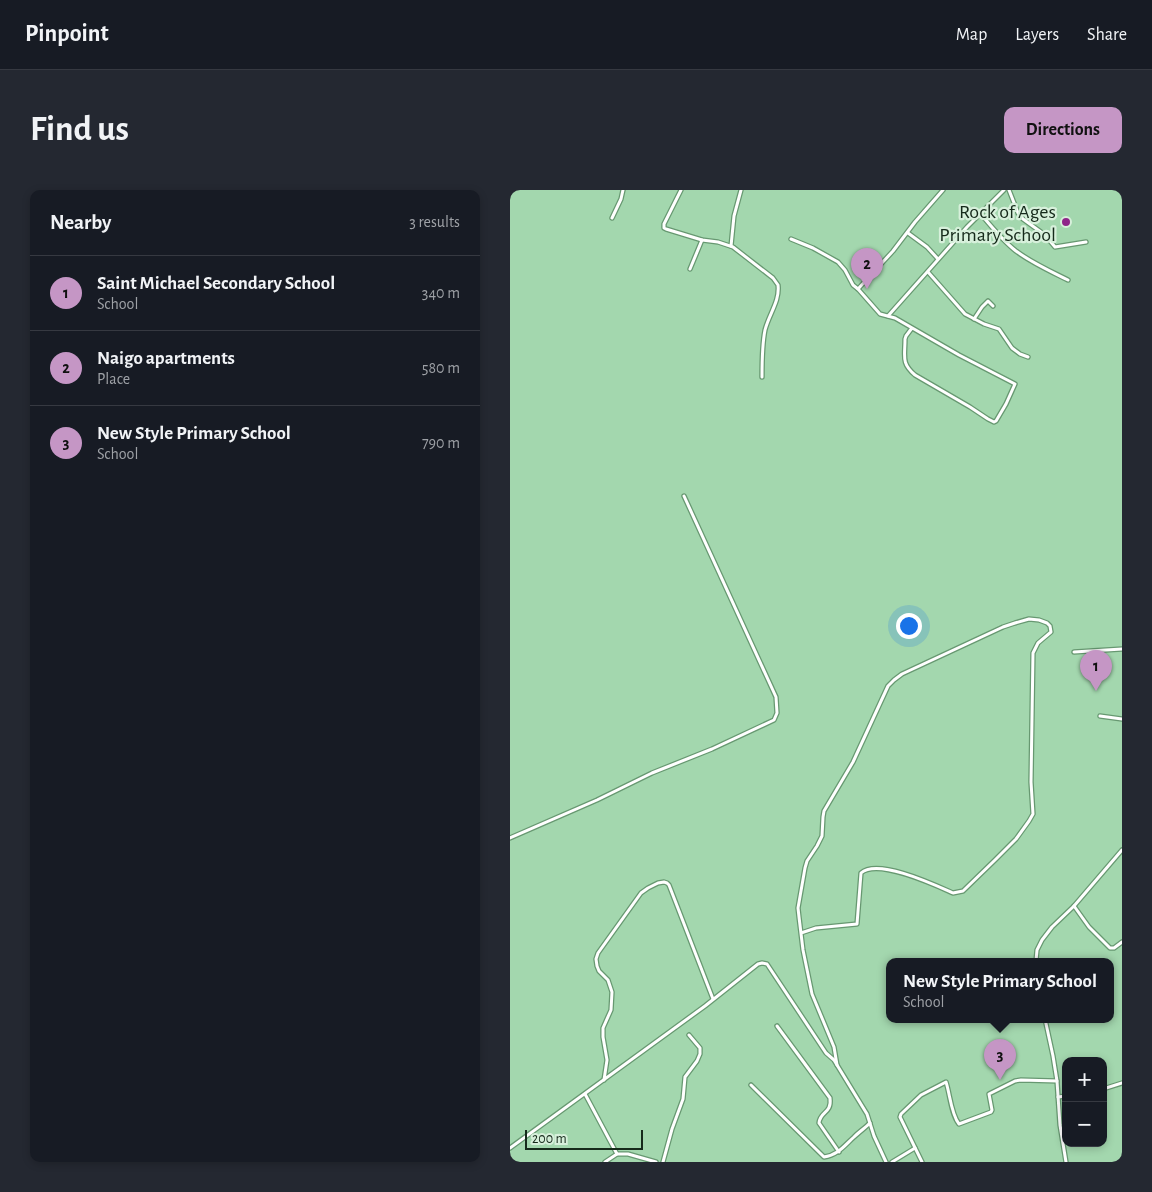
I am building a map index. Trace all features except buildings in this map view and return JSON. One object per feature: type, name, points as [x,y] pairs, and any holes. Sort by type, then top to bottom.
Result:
[{"type":"street","points":[[612,218],[623,190]]},
{"type":"street","points":[[682,190],[664,224],[666,230],[731,246],[773,278],[778,284],[777,303],[764,333],[762,377]]},
{"type":"street","points":[[731,246],[734,216],[741,190]]},
{"type":"street","points":[[858,289],[893,251],[943,190]]},
{"type":"street","points":[[888,316],[928,272],[938,258],[1004,190]]},
{"type":"street","points":[[1009,190],[1018,213],[1045,235],[1055,247],[1086,242]]},
{"type":"street","points":[[980,213],[1016,251],[1068,280]]},
{"type":"street","points":[[908,233],[938,258]]},
{"type":"street","points":[[791,239],[813,248],[838,262],[853,285],[880,314],[895,318],[959,355],[1015,384],[996,421],[988,419],[915,375],[908,368],[905,363],[905,340],[912,328]]},
{"type":"street","points":[[690,269],[702,240]]},
{"type":"street","points":[[928,272],[969,317],[998,329],[1012,348],[1028,357]]},
{"type":"street","points":[[974,320],[982,306],[988,301],[993,306]]},
{"type":"street","points":[[510,838],[774,720],[777,713],[776,697],[684,496]]},
{"type":"street","points":[[801,933],[816,928],[857,924],[862,873],[867,869],[901,872],[953,894],[963,891],[1016,839],[1033,814],[1031,782],[1034,653],[1038,643],[1051,632],[1050,626],[1047,623],[1029,620],[1004,627],[902,674],[888,686],[860,748],[824,811],[822,836],[807,861],[798,908],[801,933],[812,994],[834,1047],[837,1065]]},
{"type":"street","points":[[1074,652],[1122,649]]},
{"type":"street","points":[[1100,716],[1122,719]]},
{"type":"street","points":[[1037,958],[1042,940],[1052,927],[1074,906],[1122,850]]},
{"type":"street","points":[[604,1080],[607,1060],[603,1028],[611,1010],[612,992],[608,980],[597,966],[596,959],[601,948],[641,894],[648,888],[664,882],[669,885],[714,999]]},
{"type":"street","points":[[1074,906],[1090,927],[1110,948],[1114,948],[1122,942]]},
{"type":"street","points":[[510,1148],[714,999],[758,964],[762,963],[767,964],[826,1054],[834,1060],[867,1114],[874,1136],[886,1162]]},
{"type":"street","points":[[1046,1023],[1057,1081],[1060,1125],[1066,1162]]},
{"type":"street","points":[[776,1026],[830,1098],[831,1104],[819,1119],[819,1123],[839,1152]]},
{"type":"street","points":[[663,1162],[683,1099],[684,1077],[696,1063],[700,1054],[700,1048],[689,1035]]},
{"type":"street","points":[[922,1162],[900,1117],[921,1095],[947,1082],[954,1112],[959,1124],[991,1112],[989,1094],[1010,1083],[1020,1080],[1057,1081]]},
{"type":"street","points":[[1107,1088],[1122,1083]]},
{"type":"street","points":[[751,1085],[824,1157],[839,1152],[870,1123]]},
{"type":"street","points":[[585,1094],[617,1154]]},
{"type":"street","points":[[1058,1097],[1062,1096]]},
{"type":"street","points":[[892,1162],[915,1148]]},
{"type":"street","points":[[604,1162],[617,1154],[628,1154],[656,1162]]},
{"type":"place","name":"Rock of Ages Primary School","points":[[1066,222]]},
{"type":"place","name":"Naigo apartments","points":[[867,289]]},
{"type":"place","name":"Saint Michael Secondary School","points":[[1096,691]]},
{"type":"place","name":"New Style Primary School","points":[[1000,1080]]}]
